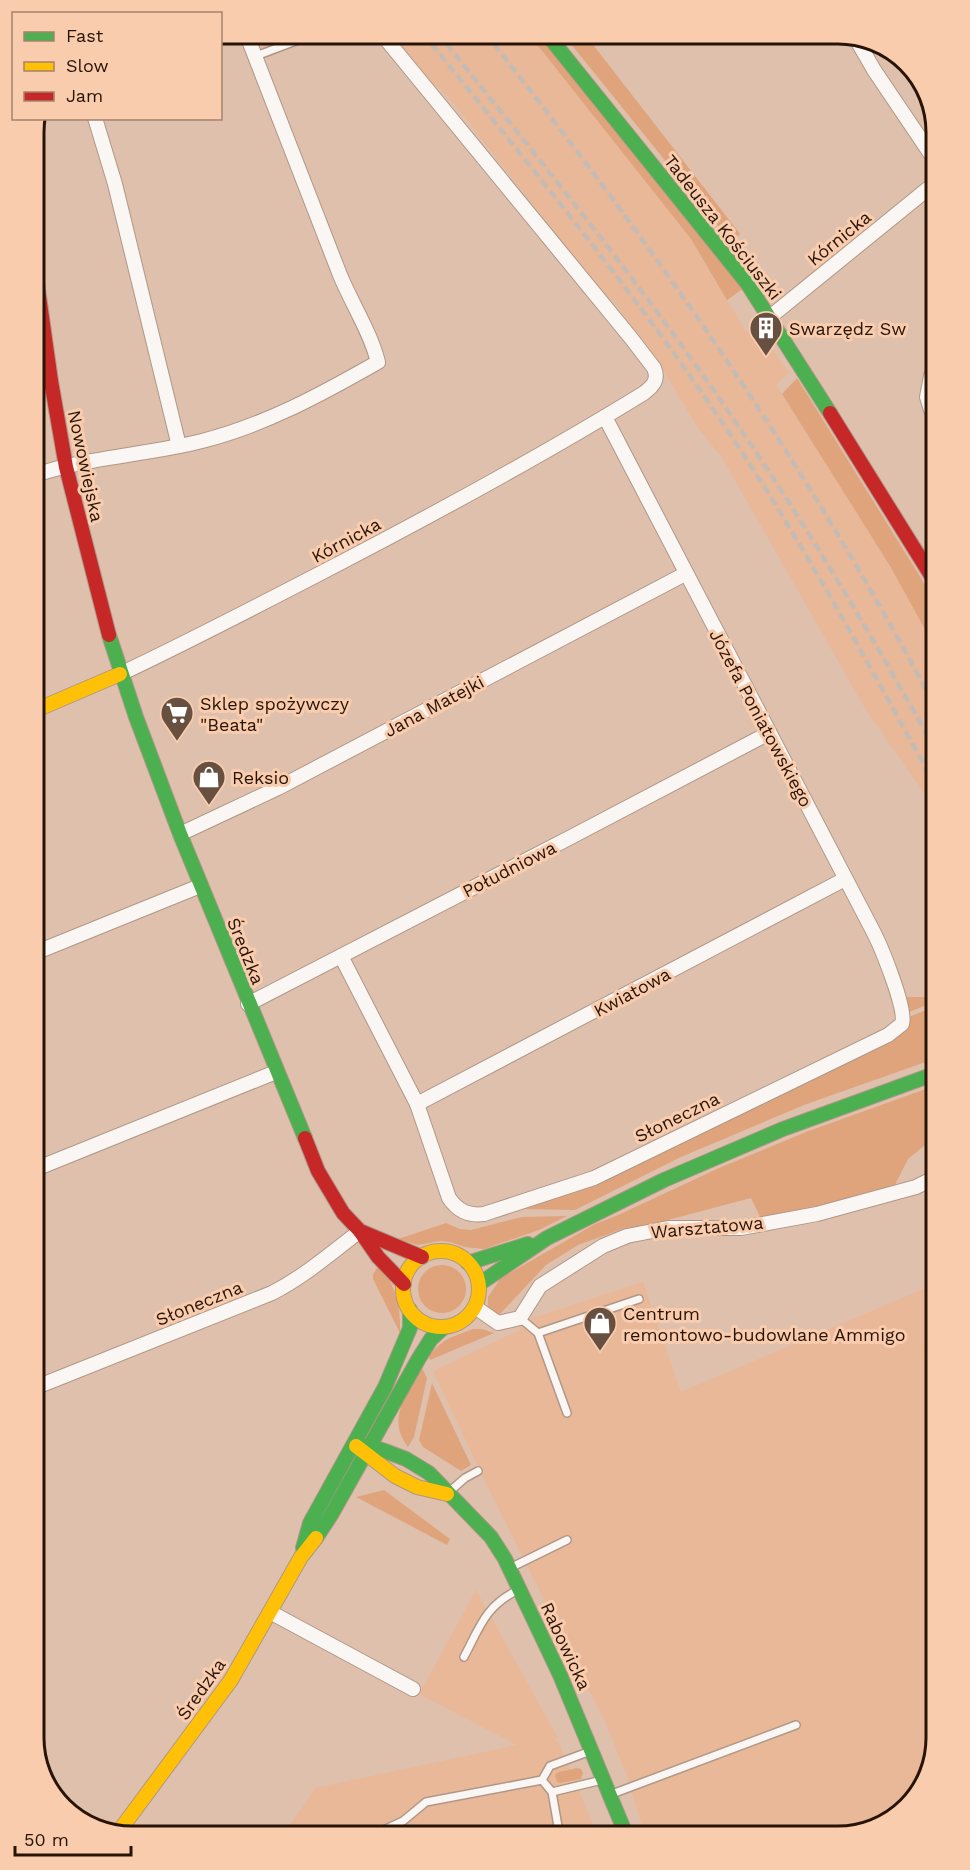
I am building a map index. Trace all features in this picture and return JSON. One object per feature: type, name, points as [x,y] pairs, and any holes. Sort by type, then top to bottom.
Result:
[{"type":"street","points":[[44,473],[218,437],[287,411],[323,394],[378,362],[374,344],[348,295],[251,44]]},
{"type":"street","name":"Kórnicka","points":[[44,707],[120,674],[381,542],[605,417],[650,388],[656,377],[654,368],[624,328],[390,44]]},
{"type":"street","name":"Tadeusza Kościuszki","points":[[555,44],[738,271],[770,317],[926,568]]},
{"type":"street","points":[[860,46],[926,147]]},
{"type":"street","points":[[96,120],[115,184],[179,446]]},
{"type":"street","name":"Kórnicka","points":[[770,317],[926,190]]},
{"type":"street","name":"Nowowiejska","points":[[44,334],[66,467],[86,553],[120,674]]},
{"type":"street","name":"Józefa Poniatowskiego","points":[[605,417],[881,947],[903,1017],[902,1024]]},
{"type":"street","name":"Jana Matejki","points":[[180,834],[278,788],[686,574]]},
{"type":"street","name":"Średzka","points":[[120,674],[200,886],[318,1171],[332,1197],[378,1257],[404,1284]]},
{"type":"street","name":"Południowa","points":[[249,1004],[769,733]]},
{"type":"street","name":"Kwiatowa","points":[[417,1104],[845,879]]},
{"type":"street","points":[[44,949],[200,886]]},
{"type":"street","points":[[341,956],[417,1104]]},
{"type":"street","name":"Słoneczna","points":[[417,1104],[449,1198],[459,1210],[468,1214],[484,1214],[594,1178],[888,1035],[902,1024]]},
{"type":"street","points":[[44,1166],[276,1072]]},
{"type":"street","points":[[479,1284],[548,1238],[636,1193],[726,1152],[837,1108],[926,1077]]},
{"type":"street","name":"Warsztatowa","points":[[520,1318],[540,1286],[603,1246],[627,1236],[668,1228],[741,1228],[817,1214],[916,1187],[926,1182]]},
{"type":"street","name":"Średzka","points":[[360,1231],[422,1257]]},
{"type":"street","name":"Słoneczna","points":[[44,1384],[272,1293],[315,1267],[360,1231]]},
{"type":"street","points":[[468,1263],[548,1238]]},
{"type":"street","points":[[432,1253],[451,1253],[468,1263],[479,1284],[479,1296],[465,1319],[458,1324],[444,1327],[426,1324],[410,1310],[404,1297],[404,1284],[408,1272],[422,1257],[432,1253]]},
{"type":"street","points":[[475,1306],[498,1323],[520,1318]]},
{"type":"street","name":"Średzka","points":[[301,1557],[310,1523],[385,1388],[403,1348],[410,1328],[410,1310]]},
{"type":"street","name":"Średzka","points":[[123,1826],[231,1680],[301,1557],[323,1528],[430,1339],[444,1327]]},
{"type":"street","name":"Rabowicka","points":[[384,1421],[392,1439],[406,1459]]},
{"type":"street","name":"Rabowicka","points":[[354,1445],[406,1459],[429,1473],[491,1537],[520,1589],[572,1700],[623,1826]]},
{"type":"street","name":"Rabowicka","points":[[368,1449],[395,1476],[417,1487],[447,1494]]},
{"type":"street","points":[[270,1612],[414,1689]]},
{"type":"lane","points":[[256,57],[288,44]]},
{"type":"lane","points":[[538,1333],[639,1299]]},
{"type":"lane","points":[[520,1318],[538,1333],[567,1413]]},
{"type":"lane","points":[[447,1494],[465,1478],[478,1471]]},
{"type":"lane","points":[[510,1569],[567,1540]]},
{"type":"lane","points":[[464,1657],[487,1612],[502,1598],[520,1589]]},
{"type":"lane","points":[[610,1795],[796,1725]]},
{"type":"lane","points":[[392,1826],[403,1821],[426,1802],[542,1780],[550,1766],[591,1751]]},
{"type":"lane","points":[[542,1780],[552,1792],[558,1826]]},
{"type":"lane","points":[[552,1792],[603,1780]]},
{"type":"shaded area","points":[[262,44],[300,44],[267,57]]},
{"type":"shaded area","points":[[398,44],[537,44],[691,239],[745,330],[757,337],[769,352],[772,350],[789,372],[776,385],[890,566],[926,631],[926,796],[866,710],[721,456],[699,430],[658,361],[614,302],[608,300],[457,108],[442,90],[430,83]]},
{"type":"shaded area","points":[[537,44],[546,44],[744,288],[727,300],[691,239]]},
{"type":"shaded area","points":[[571,44],[593,44],[740,234],[731,242]]},
{"type":"shaded area","points":[[797,378],[926,586],[926,631],[890,566],[782,394]]},
{"type":"shaded area","points":[[905,997],[926,997],[926,1005],[909,1012]]},
{"type":"shaded area","points":[[926,1010],[926,1062],[804,1105],[681,1157],[575,1210],[521,1209],[566,1195],[597,1182],[898,1033],[906,1018]]},
{"type":"shaded area","points":[[926,1089],[926,1146],[908,1159],[895,1185],[762,1221],[751,1198],[664,1221],[622,1229],[578,1245],[546,1265],[500,1314],[488,1310],[488,1297],[501,1278],[595,1224],[806,1132]]},
{"type":"shaded area","points":[[567,1216],[539,1230],[484,1249],[440,1241],[418,1245],[398,1239],[446,1223],[460,1229],[471,1230],[522,1217]]},
{"type":"shaded area","points":[[380,1264],[390,1280],[396,1297],[400,1333],[373,1279],[373,1274]]},
{"type":"shaded area","points":[[437,1265],[447,1265],[459,1272],[466,1284],[466,1294],[459,1306],[447,1313],[437,1313],[422,1302],[418,1294],[418,1284],[429,1269]]},
{"type":"shaded area","points":[[643,1282],[681,1392],[926,1288],[926,1750],[912,1787],[896,1805],[872,1820],[855,1825],[642,1826],[627,1776],[606,1724],[433,1371],[520,1330],[517,1323]]},
{"type":"shaded area","points":[[473,1329],[494,1333],[430,1360],[429,1356],[444,1341]]},
{"type":"shaded area","points":[[422,1368],[427,1378],[414,1437],[408,1447],[399,1426],[399,1416],[405,1397]]},
{"type":"shaded area","points":[[432,1383],[471,1465],[461,1471],[423,1447],[419,1440]]},
{"type":"shaded area","points":[[384,1490],[450,1539],[447,1545],[356,1497]]},
{"type":"shaded area","points":[[476,1590],[558,1738],[554,1739],[559,1743],[594,1826],[289,1826],[315,1788],[517,1745],[419,1694]]},
{"type":"shaded area","points":[[577,1768],[583,1773],[581,1779],[557,1782],[555,1775],[559,1772]]},
{"type":"railway","points":[[432,44],[613,271],[720,419],[804,552],[926,768]]},
{"type":"railway","points":[[447,44],[550,173],[694,362],[782,492],[834,575],[926,733]]},
{"type":"railway","points":[[494,44],[608,193],[724,357],[832,526],[926,690]]},
{"type":"traffic: fast","points":[[555,44],[747,283],[830,413]]},
{"type":"traffic: fast","points":[[109,635],[136,717],[180,834],[305,1138]]},
{"type":"traffic: fast","points":[[479,1284],[547,1238],[664,1180],[783,1129],[926,1077]]},
{"type":"traffic: fast","points":[[468,1263],[528,1244]]},
{"type":"traffic: fast","points":[[303,1548],[310,1523],[385,1387],[410,1328],[410,1310]]},
{"type":"traffic: fast","points":[[316,1538],[419,1358],[431,1339],[444,1327]]},
{"type":"traffic: fast","points":[[354,1445],[370,1446],[385,1451],[406,1459],[429,1473],[491,1537],[505,1559],[560,1675],[623,1826]]},
{"type":"traffic: slow","points":[[44,707],[120,674]]},
{"type":"traffic: slow","points":[[441,1251],[455,1254],[468,1262],[476,1275],[479,1289],[476,1303],[468,1316],[455,1324],[441,1327],[427,1324],[414,1316],[406,1303],[403,1289],[406,1275],[414,1262],[427,1254],[441,1251]]},
{"type":"traffic: slow","points":[[356,1446],[395,1476],[417,1487],[447,1494]]},
{"type":"traffic: slow","points":[[123,1826],[231,1680],[301,1557],[316,1538]]},
{"type":"traffic: jam","points":[[44,332],[66,467],[109,635]]},
{"type":"traffic: jam","points":[[830,413],[926,567]]},
{"type":"traffic: jam","points":[[305,1138],[318,1171],[343,1213],[360,1231],[378,1257],[404,1284]]},
{"type":"traffic: jam","points":[[360,1231],[422,1257]]},
{"type":"place","name":"Swarzędz Sw","points":[[766,357]]},
{"type":"place","name":"Sklep spożywczy \"Beata\"","points":[[177,742]]},
{"type":"place","name":"Reksio","points":[[209,806]]},
{"type":"place","name":"Centrum remontowo-budowlane Ammigo","points":[[600,1352]]}]
